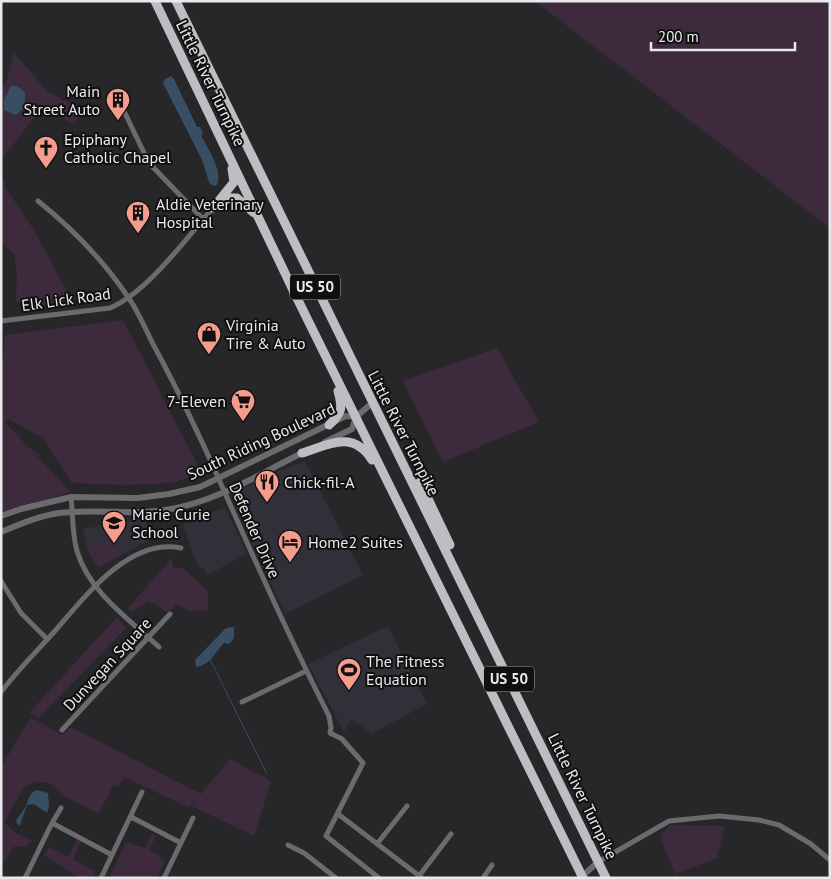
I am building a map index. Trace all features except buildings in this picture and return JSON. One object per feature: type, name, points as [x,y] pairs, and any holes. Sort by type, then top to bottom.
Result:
[{"type":"highway","name":"Little River Turnpike","points":[[155,1],[331,367],[582,877]]},
{"type":"highway","name":"Little River Turnpike","points":[[176,1],[606,878]]},
{"type":"highway","points":[[213,208],[234,182],[234,175],[225,144]]},
{"type":"highway","points":[[213,208],[229,198],[237,198],[244,202],[260,220]]},
{"type":"highway","points":[[328,425],[339,414],[342,406],[331,367]]},
{"type":"highway","points":[[302,453],[336,442],[346,441],[356,444],[368,454],[393,492]]},
{"type":"highway","points":[[420,482],[455,557],[463,586]]},
{"type":"street","points":[[121,105],[149,163],[203,219]]},
{"type":"street","name":"Defender Drive","points":[[38,201],[62,220],[82,240],[109,270],[129,298],[177,390],[306,671],[329,716],[330,733],[342,739],[363,763],[338,814]]},
{"type":"street","name":"Elk Lick Road","points":[[1,321],[110,308],[129,298],[145,284],[213,208]]},
{"type":"street","name":"South Riding Boulevard","points":[[1,532],[28,521],[59,513],[165,510],[182,507],[225,493],[352,429],[356,417],[372,404]]},
{"type":"street","name":"South Riding Boulevard","points":[[1,516],[29,506],[70,497],[154,497],[200,487],[346,416],[356,417]]},
{"type":"street","points":[[70,497],[74,538],[85,571],[95,586],[159,647]]},
{"type":"street","points":[[2,688],[95,586],[119,565],[140,554],[170,545],[181,548]]},
{"type":"street","points":[[1,581],[21,613],[47,639]]},
{"type":"street","name":"Dunvegan Square","points":[[62,730],[170,614]]},
{"type":"street","points":[[242,702],[306,671]]},
{"type":"street","points":[[101,878],[142,792]]},
{"type":"street","points":[[378,844],[407,806]]},
{"type":"street","points":[[25,878],[61,808]]},
{"type":"street","points":[[379,878],[326,836],[338,814],[421,877],[451,834]]},
{"type":"street","points":[[582,877],[598,862],[669,821],[719,816],[759,820],[778,825],[811,844],[830,860]]},
{"type":"street","points":[[131,817],[181,842]]},
{"type":"street","points":[[164,878],[193,818]]},
{"type":"street","points":[[52,823],[112,855]]},
{"type":"street","points":[[288,844],[304,853],[336,878]]},
{"type":"street","points":[[483,878],[492,866]]},
{"type":"shaded area","points":[[535,1],[830,1],[830,228]]},
{"type":"shaded area","points":[[14,53],[47,91],[74,106],[78,119],[72,124],[51,109],[34,118],[1,160],[1,91],[7,80]]},
{"type":"shaded area","points":[[1,174],[7,190],[34,230],[72,301],[29,306],[16,301],[17,274],[14,254],[1,242]]},
{"type":"shaded area","points":[[123,320],[202,473],[171,483],[125,485],[72,483],[43,438],[8,419],[5,422],[27,446],[41,456],[37,456],[70,491],[1,519],[1,362],[3,360],[5,335]]},
{"type":"shaded area","points":[[497,348],[539,422],[443,462],[403,381]]},
{"type":"shaded area","points":[[305,461],[363,575],[285,614],[231,498],[232,493],[262,478]]},
{"type":"shaded area","points":[[225,507],[247,554],[207,575],[204,569],[198,566],[183,524]]},
{"type":"shaded area","name":"Marie Curie School","points":[[144,518],[154,538],[98,567],[87,550],[83,529]]},
{"type":"shaded area","points":[[112,540],[120,556],[98,567],[87,550]]},
{"type":"shaded area","points":[[172,558],[173,568],[183,568],[208,591],[208,610],[189,611],[175,604],[173,609],[167,612],[149,601],[132,612],[128,608]]},
{"type":"shaded area","points":[[117,617],[126,628],[38,719],[30,712]]},
{"type":"shaded area","points":[[388,626],[427,704],[371,734],[352,719],[344,732],[308,664]]},
{"type":"shaded area","points":[[31,717],[62,735],[71,727],[201,794],[230,759],[271,781],[254,836],[192,806],[198,798],[188,807],[124,777],[119,787],[114,784],[99,813],[66,797],[50,783],[34,781],[24,788],[4,822],[15,833],[32,840],[27,846],[13,847],[1,867],[1,767]]},
{"type":"shaded area","points":[[670,825],[725,826],[717,858],[675,874],[660,836]]},
{"type":"shaded area","points":[[152,834],[156,836],[149,850],[161,856],[160,859],[165,862],[157,878],[114,878],[110,876],[126,842],[145,848]]},
{"type":"shaded area","points":[[77,839],[81,842],[73,859],[95,871],[92,878],[79,878],[44,855],[49,847],[68,857]]},
{"type":"water","points":[[171,76],[197,127],[200,127],[203,133],[201,135],[217,168],[218,181],[216,186],[211,185],[209,182],[202,160],[163,83],[165,79]]},
{"type":"water","points":[[11,86],[17,86],[25,92],[25,107],[16,115],[4,110],[4,100]]},
{"type":"water","points":[[234,627],[234,638],[229,644],[224,643],[209,661],[196,667],[195,660],[226,628]]},
{"type":"water","points":[[37,790],[48,793],[49,807],[47,813],[34,804],[27,805],[20,825],[18,825],[16,821],[31,795]]},
{"type":"waterway","points":[[210,659],[267,774]]},
{"type":"place","name":"Main Street Auto","points":[[118,121]]},
{"type":"place","name":"Epiphany Catholic Chapel","points":[[46,169]]},
{"type":"place","name":"Aldie Veterinary Hospital","points":[[138,234]]},
{"type":"place","name":"Virginia Tire & Auto","points":[[209,355]]},
{"type":"place","name":"7-Eleven","points":[[243,422]]},
{"type":"place","name":"Chick-fil-A","points":[[267,503]]},
{"type":"place","name":"Marie Curie School","points":[[114,544]]},
{"type":"place","name":"Home2 Suites","points":[[290,563]]},
{"type":"place","name":"The Fitness Equation","points":[[349,691]]}]
